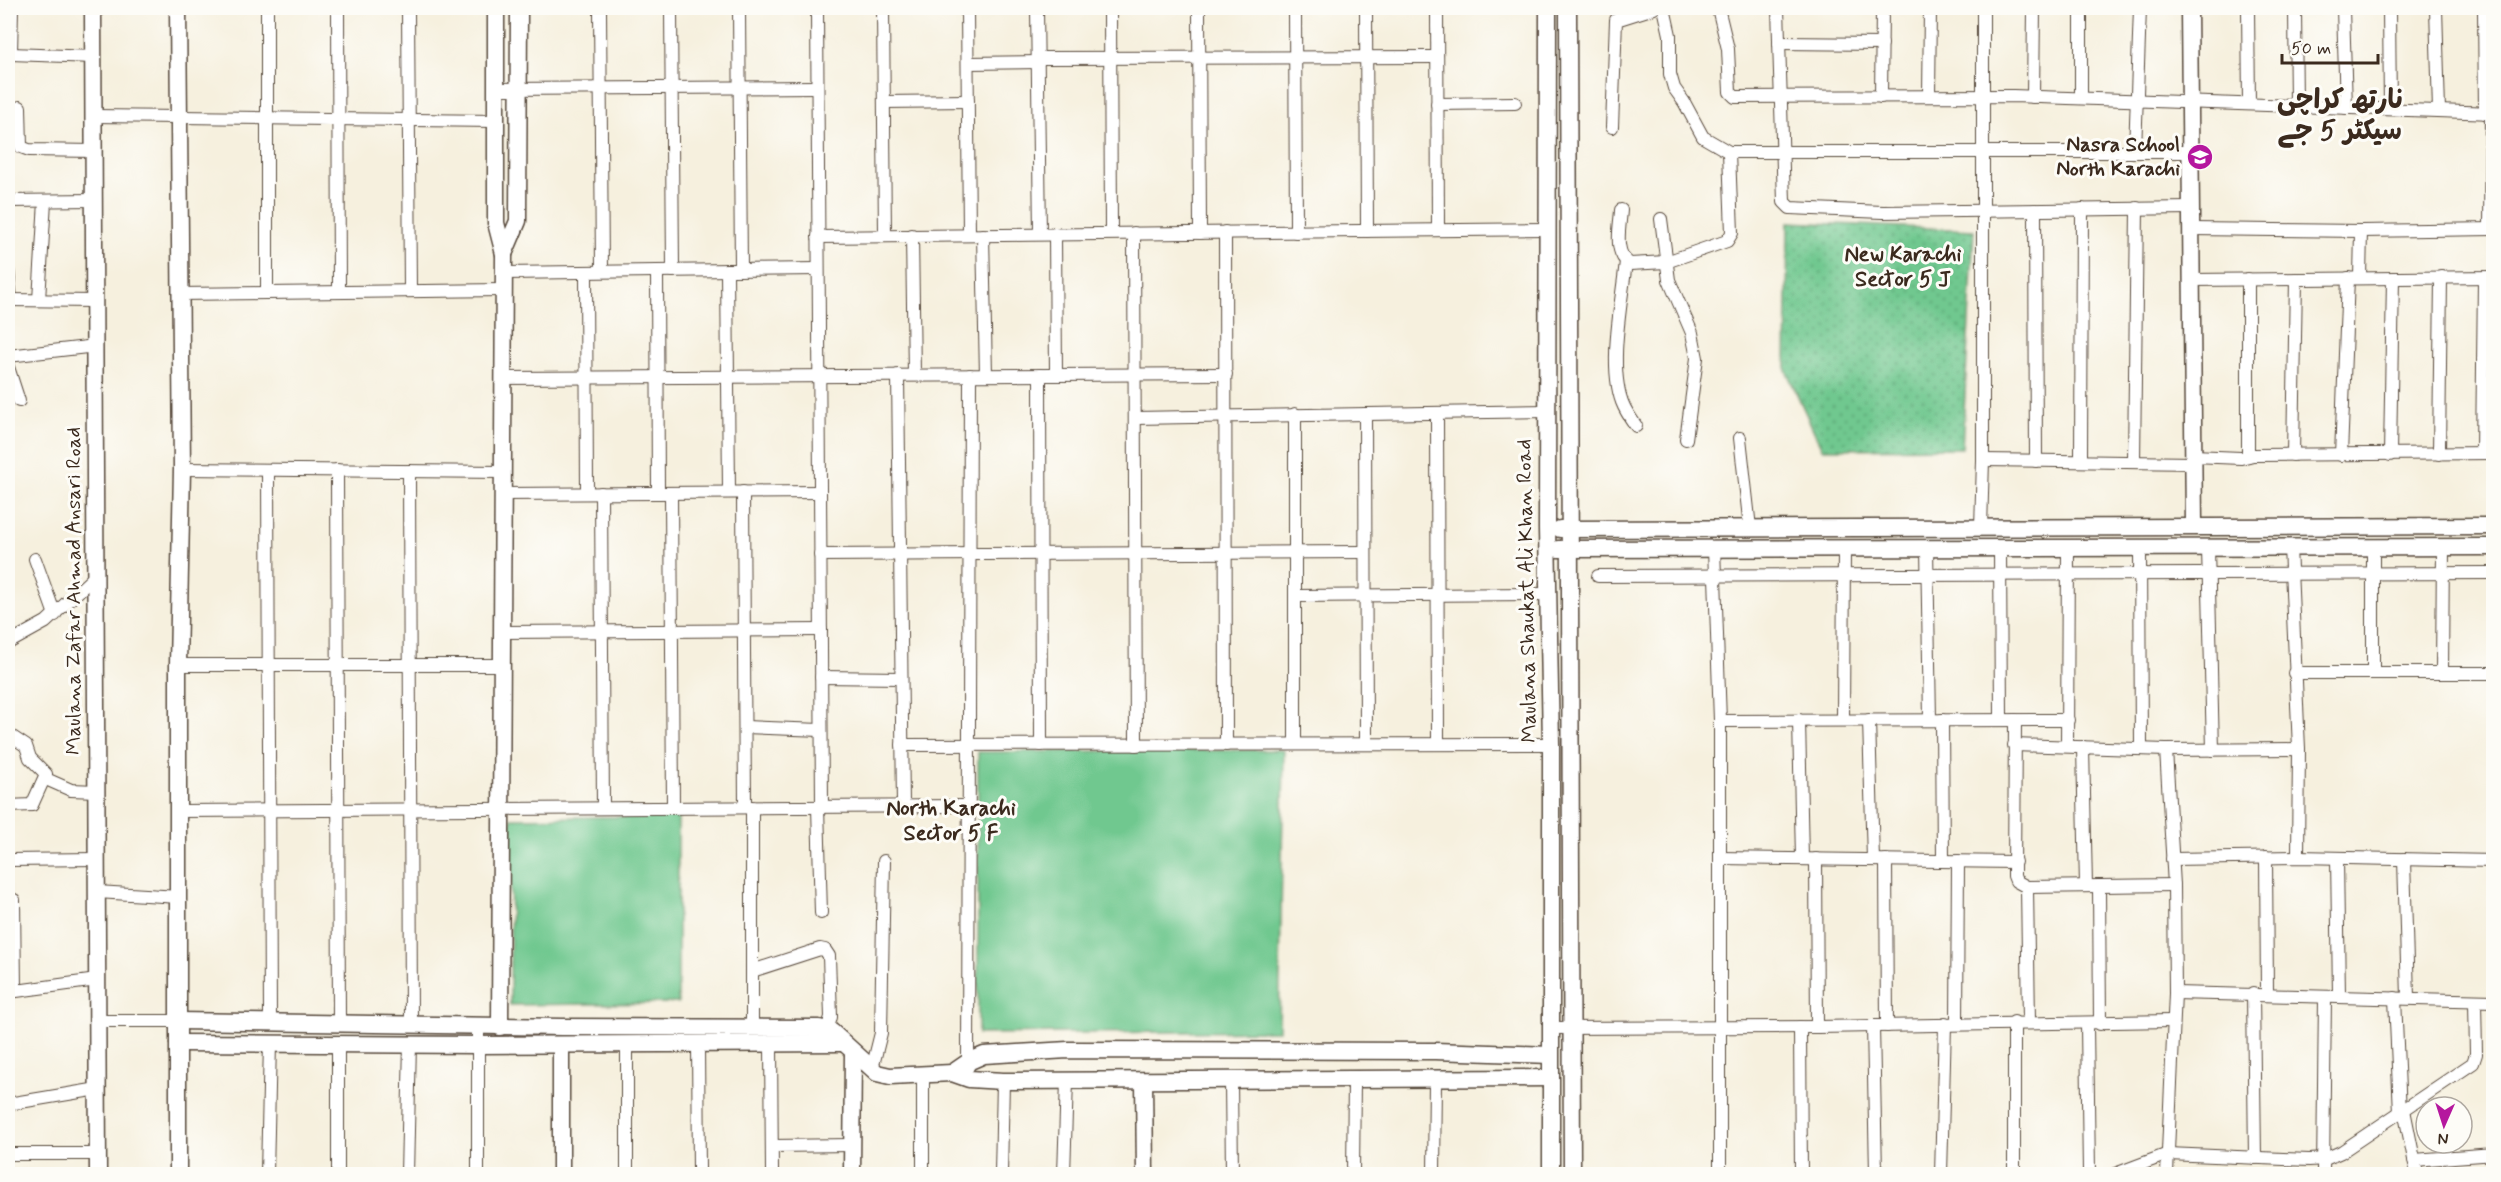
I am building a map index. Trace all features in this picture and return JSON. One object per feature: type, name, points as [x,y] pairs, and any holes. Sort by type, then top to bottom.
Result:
[{"type":"street","points":[[12,8],[11,54],[94,57]]},
{"type":"street","name":"Maulana Zafar Ahmad Ansari Road","points":[[93,8],[98,1174]]},
{"type":"street","points":[[178,8],[182,469],[178,664],[178,1174]]},
{"type":"street","points":[[267,8],[267,293]]},
{"type":"street","points":[[338,8],[339,292]]},
{"type":"street","points":[[408,8],[410,291]]},
{"type":"street","points":[[496,8],[496,223],[504,254],[502,290],[501,1027]]},
{"type":"street","points":[[504,254],[518,221],[519,8]]},
{"type":"street","points":[[600,8],[602,271]]},
{"type":"street","points":[[671,8],[673,271]]},
{"type":"street","points":[[739,8],[741,270]]},
{"type":"street","points":[[817,8],[820,914]]},
{"type":"street","points":[[883,8],[885,236]]},
{"type":"street","points":[[967,8],[969,235]]},
{"type":"street","points":[[1037,8],[1040,234]]},
{"type":"street","points":[[1110,8],[1111,233]]},
{"type":"street","points":[[1199,8],[1200,233]]},
{"type":"street","points":[[1295,8],[1296,232]]},
{"type":"street","points":[[1366,8],[1367,231]]},
{"type":"street","points":[[1437,8],[1438,230]]},
{"type":"street","name":"Maulana Shaukat Ali Khan Road","points":[[1548,8],[1547,549],[1551,744],[1549,1028],[1551,1174]]},
{"type":"street","name":"Maulana Shaukat Ali Khan Road","points":[[1568,8],[1569,1028],[1572,1174]]},
{"type":"street","points":[[1612,127],[1616,20],[1654,8]]},
{"type":"street","points":[[1664,8],[1670,35],[1670,74],[1674,88],[1703,137],[1729,152],[2190,152]]},
{"type":"street","points":[[1718,8],[1728,50],[1731,96],[2032,96],[2490,113]]},
{"type":"street","points":[[1778,8],[1784,202],[1790,208],[1883,212],[2191,208]]},
{"type":"street","points":[[1881,97],[1882,8]]},
{"type":"street","points":[[1929,96],[1930,8]]},
{"type":"street","points":[[1981,528],[1983,8]]},
{"type":"street","points":[[2032,96],[2034,8]]},
{"type":"street","points":[[2081,8],[2081,98]]},
{"type":"street","points":[[2135,151],[2140,8]]},
{"type":"street","points":[[2189,8],[2194,525]]},
{"type":"street","points":[[2248,8],[2249,104]]},
{"type":"street","points":[[2295,8],[2296,106]]},
{"type":"street","points":[[2343,8],[2346,108]]},
{"type":"street","points":[[2389,8],[2390,109]]},
{"type":"street","points":[[2436,8],[2439,111]]},
{"type":"street","points":[[2192,230],[2492,229],[2490,113],[2484,8]]},
{"type":"street","points":[[1779,43],[1882,44]]},
{"type":"street","points":[[968,63],[1110,58],[1437,57]]},
{"type":"street","points":[[497,89],[817,87]]},
{"type":"street","points":[[884,102],[968,101]]},
{"type":"street","points":[[1437,104],[1515,104]]},
{"type":"street","points":[[20,107],[14,131],[25,149],[95,151]]},
{"type":"street","points":[[94,116],[496,121]]},
{"type":"street","points":[[1621,210],[1620,250],[1630,264],[1666,262],[1696,253],[1731,237],[1729,152]]},
{"type":"street","points":[[8,201],[94,200]]},
{"type":"street","points":[[39,300],[45,201]]},
{"type":"street","points":[[2134,462],[2138,208]]},
{"type":"street","points":[[2081,461],[2082,209]]},
{"type":"street","points":[[2035,210],[2036,460]]},
{"type":"street","points":[[1661,219],[1666,262],[1673,291],[1692,333],[1697,358],[1686,439]]},
{"type":"street","points":[[818,237],[1548,229]]},
{"type":"street","points":[[2341,455],[2354,278],[2361,231]]},
{"type":"street","points":[[1225,232],[1226,745]]},
{"type":"street","points":[[1134,233],[1136,745]]},
{"type":"street","points":[[1055,234],[1056,375]]},
{"type":"street","points":[[983,235],[986,375]]},
{"type":"street","points":[[912,236],[914,375]]},
{"type":"street","points":[[1626,261],[1617,352],[1618,378],[1622,402],[1636,426]]},
{"type":"street","points":[[8,269],[9,300],[95,301]]},
{"type":"street","points":[[504,273],[818,269]]},
{"type":"street","points":[[727,270],[729,492]]},
{"type":"street","points":[[657,271],[658,377],[672,631],[673,808]]},
{"type":"street","points":[[586,272],[587,493]]},
{"type":"street","points":[[2439,454],[2441,277]]},
{"type":"street","points":[[2390,455],[2393,278]]},
{"type":"street","points":[[1983,460],[2134,462],[2248,456],[2488,453],[2489,278],[2191,280]]},
{"type":"street","points":[[2248,279],[2248,456]]},
{"type":"street","points":[[2293,455],[2296,279]]},
{"type":"street","points":[[179,294],[502,290]]},
{"type":"street","points":[[8,356],[96,346]]},
{"type":"street","points":[[8,367],[19,401]]},
{"type":"street","points":[[502,378],[1226,374]]},
{"type":"street","points":[[898,375],[903,806]]},
{"type":"street","points":[[969,1079],[970,375]]},
{"type":"street","points":[[1040,375],[1041,745]]},
{"type":"street","points":[[1135,418],[1548,411]]},
{"type":"street","points":[[1437,413],[1438,744]]},
{"type":"street","points":[[1294,414],[1295,744]]},
{"type":"street","points":[[1365,414],[1366,744]]},
{"type":"street","points":[[1740,438],[1750,528]]},
{"type":"street","points":[[182,469],[502,472]]},
{"type":"street","points":[[268,470],[270,1023]]},
{"type":"street","points":[[337,470],[339,1024]]},
{"type":"street","points":[[409,471],[411,1025]]},
{"type":"street","points":[[743,492],[745,727],[749,807],[752,1026]]},
{"type":"street","points":[[502,494],[820,492]]},
{"type":"street","points":[[601,493],[603,808]]},
{"type":"street","points":[[1547,529],[2194,525],[2493,526]]},
{"type":"street","points":[[1547,549],[2493,546]]},
{"type":"street","points":[[2290,547],[2299,749],[2298,857]]},
{"type":"street","points":[[2373,547],[2373,673]]},
{"type":"street","points":[[2442,673],[2443,547]]},
{"type":"street","points":[[1843,720],[1844,548]]},
{"type":"street","points":[[1927,548],[1943,861]]},
{"type":"street","points":[[2000,548],[2001,720]]},
{"type":"street","points":[[2067,746],[2068,548]]},
{"type":"street","points":[[2140,548],[2141,749]]},
{"type":"street","points":[[2208,548],[2213,750]]},
{"type":"street","points":[[1714,549],[1720,721],[1720,1174]]},
{"type":"street","points":[[820,555],[1365,552]]},
{"type":"street","points":[[35,559],[55,615]]},
{"type":"street","points":[[1598,576],[2291,576],[2493,573]]},
{"type":"street","points":[[8,643],[55,615],[96,574]]},
{"type":"street","points":[[1295,596],[1548,594]]},
{"type":"street","points":[[502,632],[820,630]]},
{"type":"street","points":[[178,664],[502,665]]},
{"type":"street","points":[[2294,673],[2493,673]]},
{"type":"street","points":[[821,677],[901,678]]},
{"type":"street","points":[[1799,720],[1802,859]]},
{"type":"street","points":[[1869,720],[1880,860],[1887,1026]]},
{"type":"street","points":[[2015,720],[2014,876],[2016,881],[2027,887],[2175,885]]},
{"type":"street","points":[[1720,721],[2068,720]]},
{"type":"street","points":[[745,727],[821,730]]},
{"type":"street","points":[[8,734],[26,746],[30,758],[45,771],[46,778],[32,805],[8,806]]},
{"type":"street","points":[[902,745],[1551,744]]},
{"type":"street","points":[[2014,745],[2166,750],[2299,749]]},
{"type":"street","points":[[2083,747],[2086,886]]},
{"type":"street","points":[[2166,750],[2175,885],[2175,993],[2167,1174]]},
{"type":"street","points":[[46,778],[71,790],[97,791]]},
{"type":"street","points":[[179,811],[969,806]]},
{"type":"street","points":[[2266,857],[2267,993]]},
{"type":"street","points":[[2172,859],[2298,857],[2493,861]]},
{"type":"street","points":[[1720,858],[2014,862]]},
{"type":"street","points":[[2337,858],[2339,996]]},
{"type":"street","points":[[8,860],[97,859]]},
{"type":"street","points":[[1816,859],[1816,1028]]},
{"type":"street","points":[[2404,859],[2408,998]]},
{"type":"street","points":[[872,1069],[881,1033],[884,861]]},
{"type":"street","points":[[1941,1174],[1951,1024],[1958,861]]},
{"type":"street","points":[[2099,886],[2100,1024]]},
{"type":"street","points":[[2027,887],[2029,1022]]},
{"type":"street","points":[[97,892],[179,897]]},
{"type":"street","points":[[8,897],[14,900],[11,992],[97,980]]},
{"type":"street","points":[[752,971],[820,949],[825,950],[829,956],[831,1017],[827,1031]]},
{"type":"street","points":[[2175,993],[2267,993],[2325,997],[2493,1001]]},
{"type":"street","points":[[2253,993],[2255,1158]]},
{"type":"street","points":[[2323,1174],[2325,1159],[2325,997]]},
{"type":"street","points":[[2395,998],[2402,1111],[2417,1174]]},
{"type":"street","points":[[2115,1174],[2168,1154],[2325,1159],[2473,1063],[2476,1054],[2475,1001]]},
{"type":"street","points":[[97,1021],[501,1027],[808,1027],[827,1031],[878,1073],[890,1076],[952,1073],[969,1079],[1003,1081],[1550,1078]]},
{"type":"street","points":[[1549,1028],[1816,1028],[2013,1022],[2100,1024],[2172,1021]]},
{"type":"street","points":[[2013,1022],[2014,1174]]},
{"type":"street","points":[[2086,1024],[2089,1174]]},
{"type":"street","points":[[478,1026],[478,1174]]},
{"type":"street","points":[[1874,1026],[1876,1174]]},
{"type":"street","points":[[1800,1028],[1801,1174]]},
{"type":"street","points":[[338,1042],[338,1174]]},
{"type":"street","points":[[178,1043],[627,1045],[698,1043],[847,1047]]},
{"type":"street","points":[[267,1174],[270,1043]]},
{"type":"street","points":[[407,1174],[410,1043]]},
{"type":"street","points":[[698,1043],[699,1174]]},
{"type":"street","points":[[771,1044],[772,1174]]},
{"type":"street","points":[[561,1045],[561,1174]]},
{"type":"street","points":[[627,1045],[627,1174]]},
{"type":"street","points":[[847,1047],[853,1145],[852,1174]]},
{"type":"street","points":[[952,1073],[984,1055],[1068,1050],[1435,1051],[1550,1055]]},
{"type":"street","points":[[1267,1052],[1267,1080]]},
{"type":"street","points":[[923,1074],[923,1174]]},
{"type":"street","points":[[1353,1174],[1354,1079]]},
{"type":"street","points":[[1064,1174],[1067,1080]]},
{"type":"street","points":[[1231,1080],[1232,1174]]},
{"type":"street","points":[[1434,1174],[1435,1080]]},
{"type":"street","points":[[1001,1174],[1003,1081]]},
{"type":"street","points":[[1144,1081],[1145,1174]]},
{"type":"street","points":[[8,1104],[98,1089]]},
{"type":"street","points":[[772,1146],[853,1145]]},
{"type":"street","points":[[8,1154],[98,1154]]},
{"type":"street","points":[[2414,1160],[2493,1154]]},
{"type":"green space","points":[[1788,222],[1974,230],[1962,448],[1822,449],[1786,370]]},
{"type":"green space","points":[[1284,750],[1279,1031],[978,1034],[978,752]]},
{"type":"green space","points":[[678,816],[678,1003],[510,1005],[511,818]]},
{"type":"place","name":"Nasra School North Karachi","points":[[2200,157]]},
{"type":"district","name":"نارتھ کراچی سیکٹر 5 جے","points":[[2340,116]]},
{"type":"district","name":"New Karachi Sector 5 J","points":[[1903,268]]},
{"type":"district","name":"North Karachi Sector 5 F","points":[[951,822]]}]
